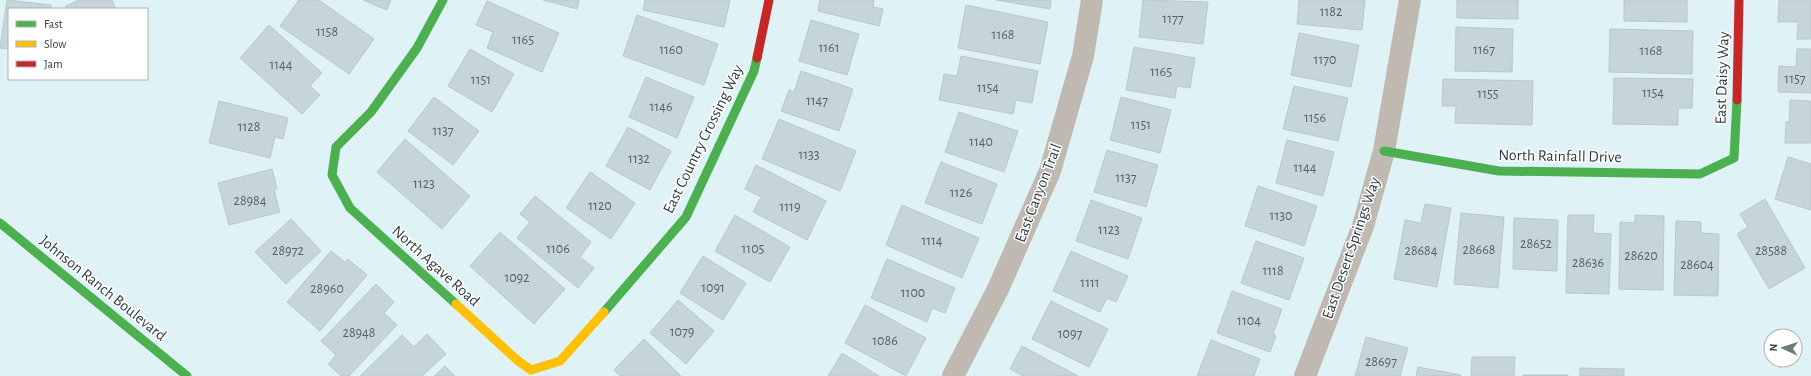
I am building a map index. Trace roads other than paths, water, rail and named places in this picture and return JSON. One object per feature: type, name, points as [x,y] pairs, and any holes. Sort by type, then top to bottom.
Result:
[{"type":"street","name":"North Agave Road","points":[[443,0],[413,54],[371,112],[336,147],[332,176],[350,208],[517,360],[531,370]]},
{"type":"street","name":"East Country Crossing Way","points":[[531,370],[560,361],[589,330],[686,217],[754,71],[769,0]]},
{"type":"street","name":"East Canyon Trail","points":[[953,376],[998,289],[1050,171],[1083,56],[1092,0]]},
{"type":"street","name":"East Desert Springs Way","points":[[1305,376],[1363,226],[1384,150],[1410,0]]},
{"type":"street","name":"East Daisy Way","points":[[1734,158],[1737,92],[1738,0]]},
{"type":"street","name":"North Rainfall Drive","points":[[1384,150],[1499,172],[1700,174],[1734,158]]},
{"type":"street","name":"Johnson Ranch Boulevard","points":[[0,223],[187,376]]}]
